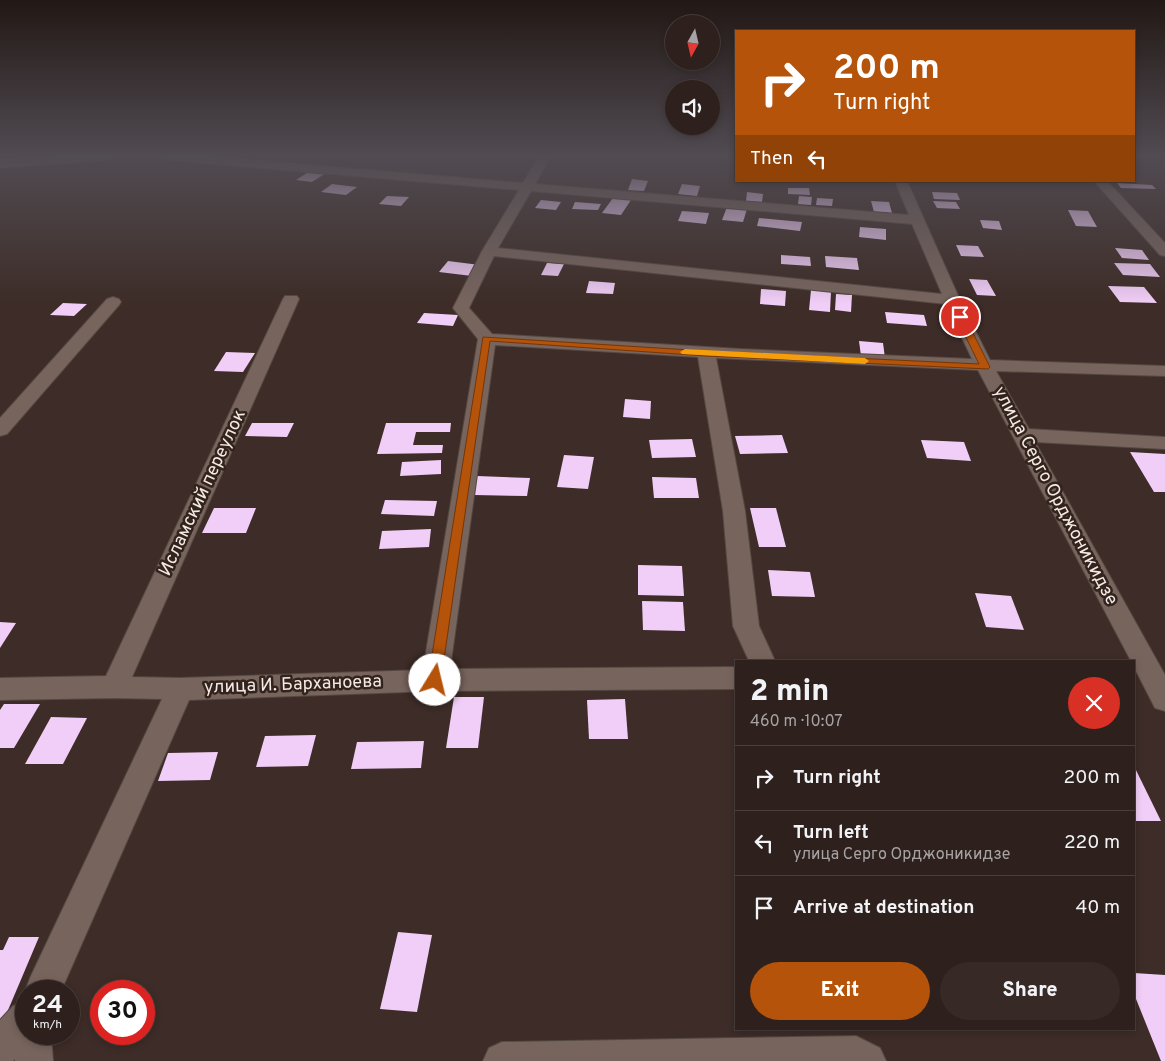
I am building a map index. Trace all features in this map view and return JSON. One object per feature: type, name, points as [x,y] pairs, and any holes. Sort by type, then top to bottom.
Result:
[{"type":"street","points":[[517,206],[489,251],[461,308],[486,338],[706,353],[985,367],[1165,372]]},
{"type":"street","points":[[752,206],[917,220]]},
{"type":"street","name":"улица Серго Орджоникидзе","points":[[911,206],[952,300],[985,367],[1155,686]]},
{"type":"street","points":[[1122,206],[1165,252]]},
{"type":"street","points":[[489,251],[952,300]]},
{"type":"street","name":"Исламский переулок","points":[[114,687],[291,299]]},
{"type":"street","points":[[0,430],[113,302]]},
{"type":"street","points":[[435,680],[486,338]]},
{"type":"street","points":[[706,353],[734,511],[746,626],[762,660]]},
{"type":"street","points":[[1022,435],[1165,443]]},
{"type":"street","name":"улица И. Барханоева","points":[[0,689],[114,687],[180,690],[435,680],[735,678]]},
{"type":"street","points":[[48,980],[180,690]]},
{"type":"street","points":[[0,1048],[15,1031]]},
{"type":"street","points":[[34,1045],[34,1061]]},
{"type":"street","points":[[502,1061],[856,1055],[867,1061]]},
{"type":"building","points":[[537,206],[559,206],[556,210],[535,208]]},
{"type":"building","points":[[573,206],[600,206],[598,210],[572,209]]},
{"type":"building","points":[[607,206],[627,206],[621,215],[602,213]]},
{"type":"building","points":[[872,206],[890,206],[892,213],[874,212]]},
{"type":"building","points":[[936,206],[958,206],[960,209],[937,208]]},
{"type":"building","points":[[727,207],[747,209],[743,222],[722,220]]},
{"type":"building","points":[[1068,210],[1088,211],[1097,227],[1076,226]]},
{"type":"building","points":[[682,211],[709,213],[706,224],[678,221]]},
{"type":"building","points":[[759,218],[802,222],[800,231],[757,226]]},
{"type":"building","points":[[980,220],[999,221],[1002,230],[983,228]]},
{"type":"building","points":[[860,227],[886,229],[886,240],[859,237]]},
{"type":"building","points":[[956,245],[978,246],[984,257],[961,256]]},
{"type":"building","points":[[1115,248],[1142,250],[1149,260],[1122,258]]},
{"type":"building","points":[[781,255],[810,257],[811,266],[781,264]]},
{"type":"building","points":[[825,256],[857,258],[859,270],[826,267]]},
{"type":"building","points":[[448,261],[480,265],[472,276],[439,272]]},
{"type":"building","points":[[547,263],[564,264],[558,276],[541,275]]},
{"type":"building","points":[[1114,263],[1150,264],[1160,277],[1123,275]]},
{"type":"building","points":[[969,279],[987,280],[996,296],[977,295]]},
{"type":"building","points":[[589,281],[615,283],[613,294],[586,293]]},
{"type":"building","points":[[1108,286],[1144,287],[1157,303],[1120,302]]},
{"type":"building","points":[[761,289],[786,291],[785,306],[760,304]]},
{"type":"building","points":[[811,290],[831,292],[830,312],[809,310]]},
{"type":"building","points":[[836,294],[852,295],[851,312],[835,310]]},
{"type":"building","points":[[63,303],[87,304],[74,316],[50,315]]},
{"type":"building","points":[[885,312],[924,315],[927,326],[887,323]]},
{"type":"building","points":[[424,313],[458,315],[453,326],[417,323]]},
{"type":"building","points":[[859,341],[883,343],[885,358],[861,356]]},
{"type":"building","points":[[226,352],[255,353],[243,372],[214,371]]},
{"type":"building","points":[[625,399],[651,401],[650,419],[623,417]]},
{"type":"building","points":[[252,423],[294,423],[287,437],[245,436]]},
{"type":"building","points":[[386,423],[451,423],[450,432],[416,432],[413,445],[443,445],[442,453],[377,454]]},
{"type":"building","points":[[782,435],[788,453],[740,454],[735,436]]},
{"type":"building","points":[[692,439],[696,457],[652,458],[649,440]]},
{"type":"building","points":[[921,440],[964,442],[971,461],[927,458]]},
{"type":"building","points":[[1130,452],[1165,454],[1165,492],[1154,492]]},
{"type":"building","points":[[564,455],[594,457],[588,489],[557,487]]},
{"type":"building","points":[[441,460],[441,474],[400,476],[402,462]]},
{"type":"building","points":[[477,476],[530,478],[527,496],[474,495]]},
{"type":"building","points":[[652,477],[696,478],[699,498],[654,498]]},
{"type":"building","points":[[385,500],[437,501],[434,516],[381,514]]},
{"type":"building","points":[[214,508],[256,508],[246,533],[202,533]]},
{"type":"building","points":[[750,508],[776,508],[786,547],[759,547]]},
{"type":"building","points":[[431,529],[429,547],[379,549],[382,531]]},
{"type":"building","points":[[638,565],[682,566],[684,596],[638,595]]},
{"type":"building","points":[[768,570],[810,572],[815,597],[772,596]]},
{"type":"building","points":[[975,593],[1011,596],[1024,630],[986,627]]},
{"type":"building","points":[[642,601],[683,602],[685,631],[643,630]]},
{"type":"building","points":[[0,622],[16,623],[0,648]]},
{"type":"building","points":[[454,697],[484,697],[478,748],[446,748]]},
{"type":"building","points":[[625,699],[628,739],[589,739],[587,700]]},
{"type":"building","points":[[4,704],[40,704],[14,748],[0,748],[0,710]]},
{"type":"building","points":[[51,717],[87,718],[63,764],[25,764]]},
{"type":"building","points":[[316,735],[308,766],[256,767],[265,736]]},
{"type":"building","points":[[424,741],[421,768],[351,769],[357,742]]},
{"type":"building","points":[[218,752],[210,780],[158,781],[168,753]]},
{"type":"building","points":[[1135,768],[1161,821],[1135,821]]},
{"type":"building","points":[[398,932],[432,935],[417,1012],[380,1009]]},
{"type":"building","points":[[9,937],[39,937],[21,980],[15,980],[15,994],[3,1022],[0,1022],[0,950],[3,950]]},
{"type":"building","points":[[1135,973],[1165,975],[1165,1061],[1161,1061],[1135,996]]},
{"type":"slow traffic","points":[[685,352],[865,361]]},
{"type":"route","points":[[435,680],[486,338],[706,353],[985,367],[960,317]]}]
